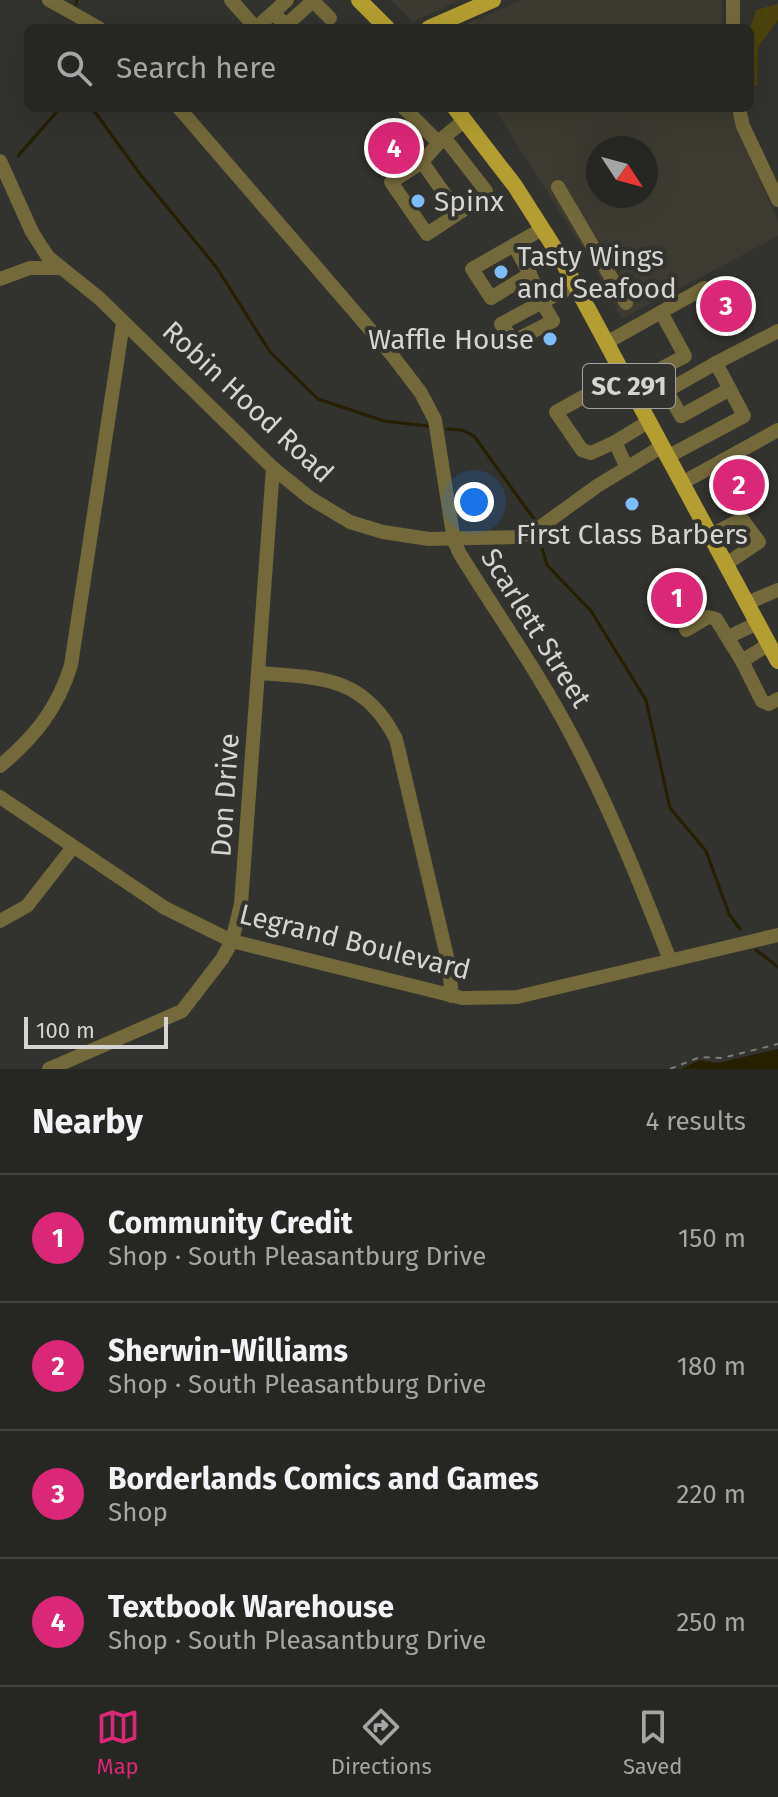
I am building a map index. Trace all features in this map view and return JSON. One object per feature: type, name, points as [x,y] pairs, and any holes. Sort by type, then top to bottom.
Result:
[{"type":"main road","points":[[359,0],[383,24]]},
{"type":"main road","points":[[438,24],[493,0]]},
{"type":"main road","name":"SC 291","points":[[460,114],[488,148],[575,285],[775,652]]},
{"type":"street","points":[[49,0],[92,24]]},
{"type":"street","points":[[231,0],[252,24]]},
{"type":"street","points":[[261,24],[287,0]]},
{"type":"street","points":[[733,0],[733,24]]},
{"type":"street","points":[[287,24],[302,4],[313,1],[330,18]]},
{"type":"street","points":[[273,13],[285,24]]},
{"type":"street","name":"Scarlett Street","points":[[182,112],[392,355],[429,405],[435,420],[454,541],[528,657],[574,740],[626,849],[670,960]]},
{"type":"street","points":[[409,112],[442,140],[465,164],[482,196],[427,234],[391,182],[422,162],[442,140],[460,114]]},
{"type":"street","points":[[740,112],[743,126],[778,200]]},
{"type":"street","points":[[465,164],[488,148]]},
{"type":"street","name":"Robin Hood Road","points":[[0,161],[41,248],[273,468],[310,498],[350,522],[394,534],[454,541],[507,539],[529,533],[627,468],[744,416],[730,389]]},
{"type":"street","points":[[422,162],[458,213]]},
{"type":"street","points":[[558,187],[626,303]]},
{"type":"street","points":[[530,274],[491,298],[472,269],[542,229]]},
{"type":"street","points":[[514,245],[542,302],[575,285]]},
{"type":"street","points":[[0,279],[30,268],[61,268]]},
{"type":"street","points":[[606,343],[704,288]]},
{"type":"street","points":[[648,422],[591,453],[582,450],[556,412],[685,356],[661,312]]},
{"type":"street","points":[[0,766],[39,729],[61,693],[71,665],[123,323]]},
{"type":"street","points":[[640,406],[778,331]]},
{"type":"street","points":[[667,391],[681,416],[730,389],[716,363]]},
{"type":"street","points":[[682,483],[778,430]]},
{"type":"street","points":[[615,442],[627,468]]},
{"type":"street","name":"Don Drive","points":[[49,1069],[182,1011],[199,993],[232,941],[247,861],[273,468]]},
{"type":"street","points":[[711,535],[742,519],[759,542],[726,564]]},
{"type":"street","points":[[747,603],[778,590]]},
{"type":"street","points":[[686,630],[708,617],[722,624],[762,701],[769,704],[778,699]]},
{"type":"street","points":[[728,637],[758,623]]},
{"type":"street","points":[[742,661],[775,652]]},
{"type":"street","points":[[259,673],[338,682],[365,697],[389,726],[396,739],[448,961],[452,996]]},
{"type":"street","name":"Legrand Boulevard","points":[[0,797],[165,908],[232,941],[452,996],[479,1000],[517,997],[778,935]]},
{"type":"street","points":[[0,921],[27,906],[73,847]]},
{"type":"path","points":[[670,1069],[700,1057],[722,1058],[778,1044]]},
{"type":"shaded area","points":[[391,0],[461,0],[413,22]]},
{"type":"shaded area","points":[[522,0],[722,0],[722,24],[466,24]]},
{"type":"shaded area","points":[[778,4],[778,20],[758,47],[757,86],[754,87],[754,24],[751,24],[756,10]]},
{"type":"shaded area","points":[[497,112],[732,112],[778,221],[778,236],[622,319],[594,266]]},
{"type":"shaded area","points":[[778,1049],[778,1069],[681,1069],[700,1060],[718,1063]]},
{"type":"waterway","points":[[76,4],[77,0]]},
{"type":"waterway","points":[[18,156],[56,112]]},
{"type":"waterway","points":[[95,112],[140,174],[217,268],[270,352],[318,399],[384,421],[428,426]]},
{"type":"waterway","points":[[447,429],[462,430],[474,436],[534,519]]},
{"type":"waterway","points":[[540,541],[547,565],[591,611],[646,700],[670,808],[706,851],[729,914],[740,929]]},
{"type":"waterway","points":[[756,950],[778,967]]},
{"type":"place","name":"Textbook Warehouse","points":[[394,148]]},
{"type":"place","name":"Spinx","points":[[418,201]]},
{"type":"place","name":"Tasty Wings and Seafood","points":[[501,272]]},
{"type":"place","name":"Borderlands Comics and Games","points":[[726,306]]},
{"type":"place","name":"Waffle House","points":[[550,339]]},
{"type":"place","name":"Sherwin-Williams","points":[[739,485]]},
{"type":"place","name":"First Class Barbers","points":[[632,504]]},
{"type":"place","name":"Community Credit","points":[[677,598]]}]
